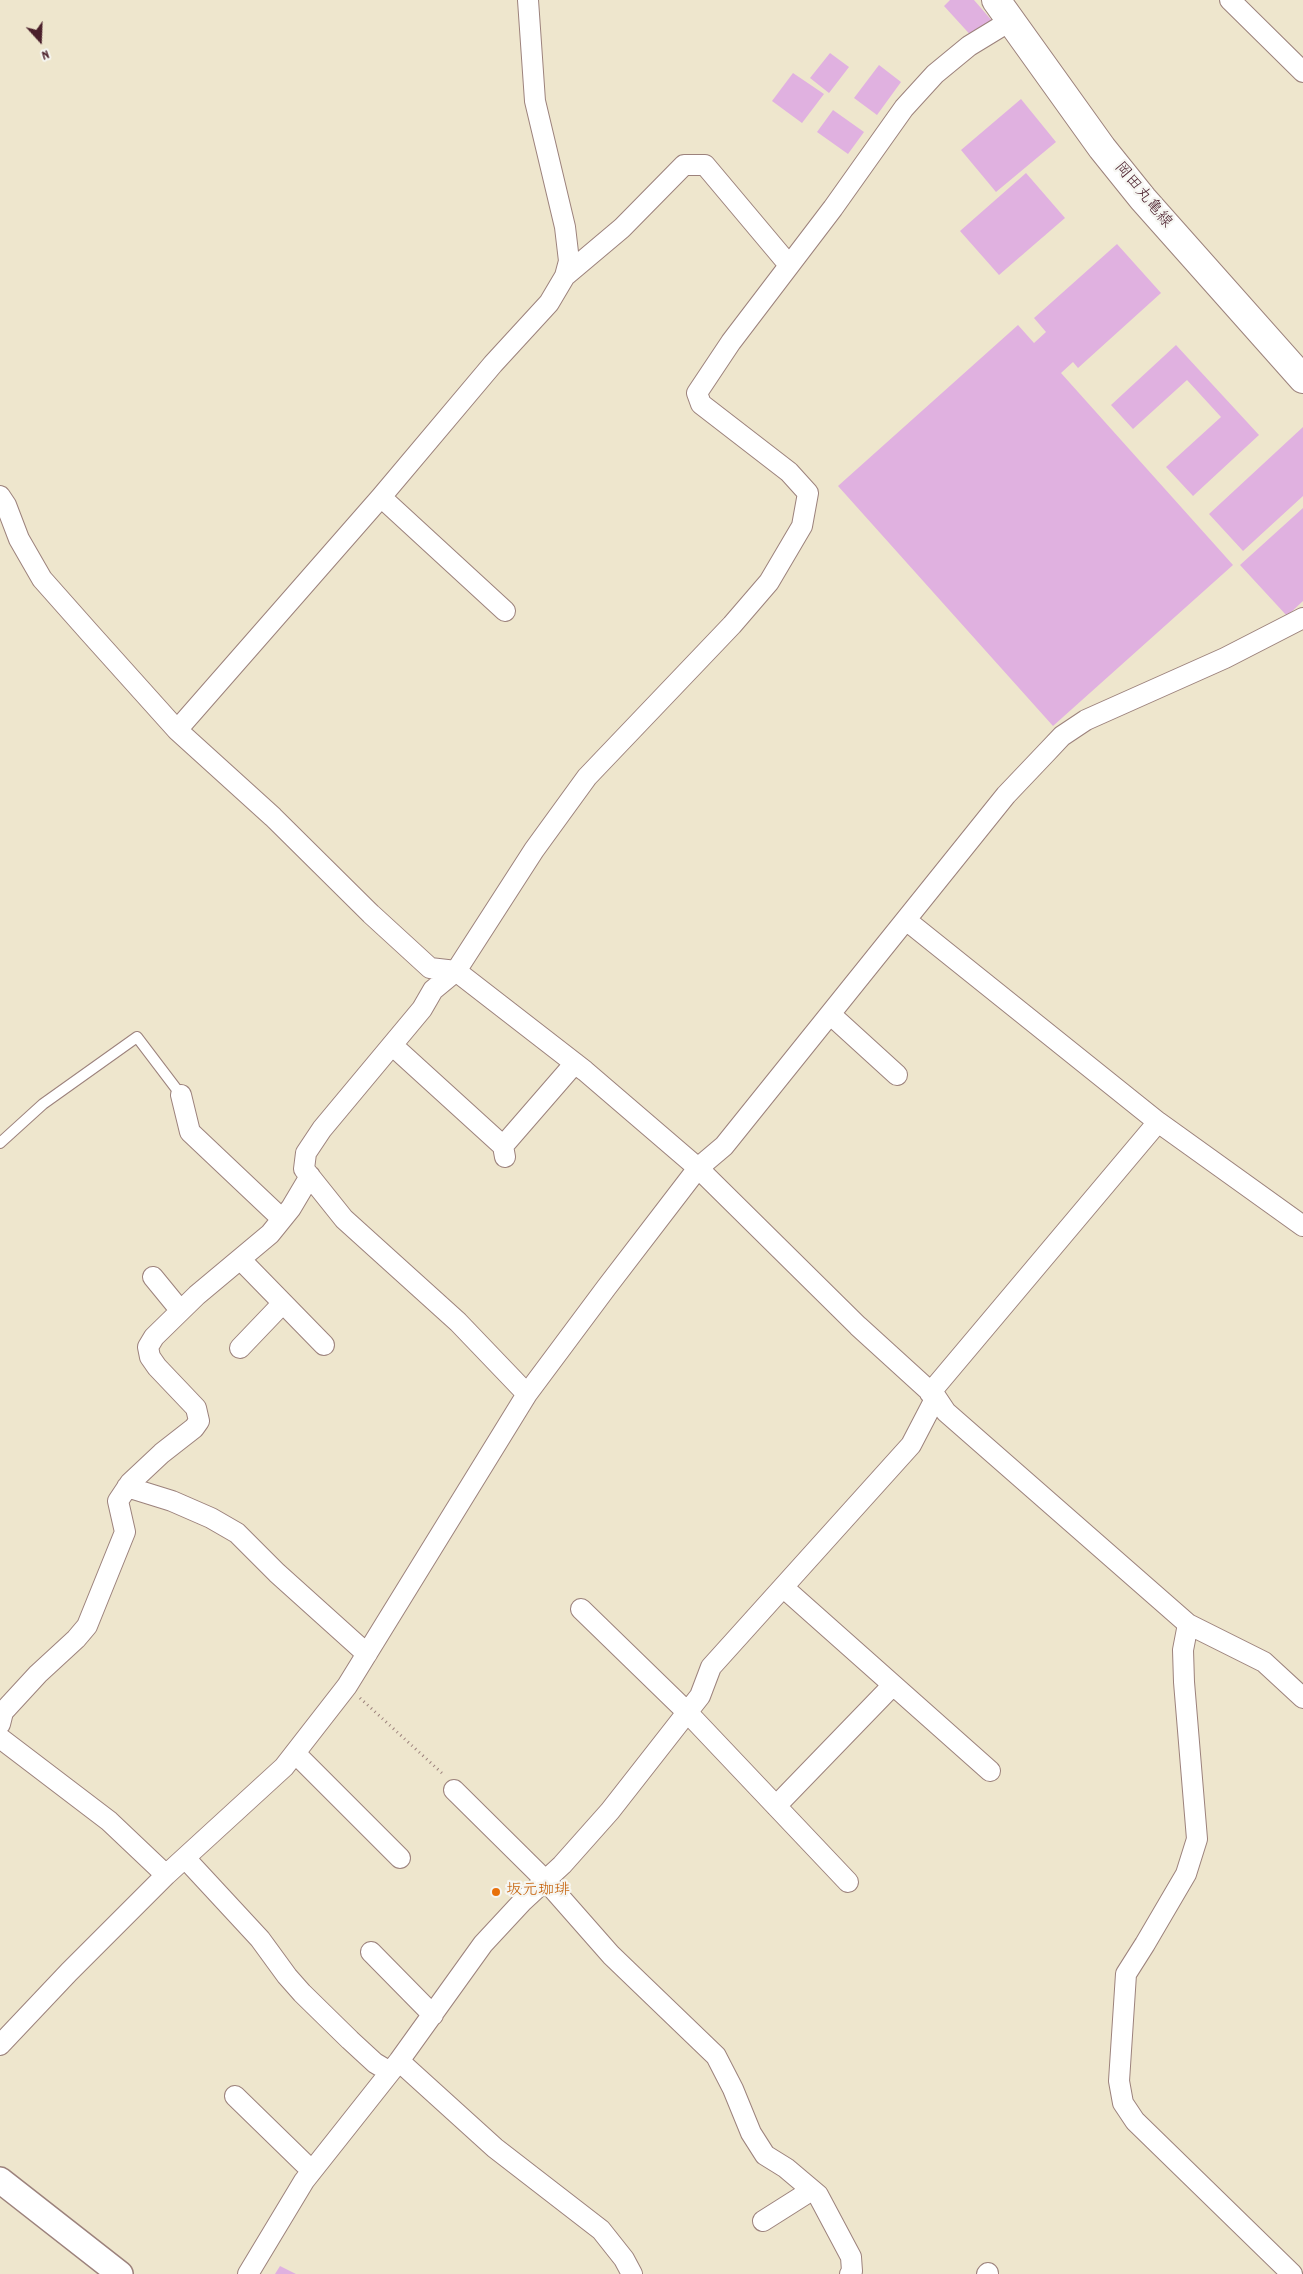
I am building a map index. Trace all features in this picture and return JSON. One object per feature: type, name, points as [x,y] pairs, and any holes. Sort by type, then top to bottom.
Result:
[{"type":"main road","name":"岡田丸亀線","points":[[1003,11],[1096,141],[1142,199],[1303,379]]},
{"type":"street","points":[[528,0],[536,101],[565,226],[568,260],[566,276]]},
{"type":"street","points":[[1230,0],[1303,72]]},
{"type":"street","points":[[527,1394],[458,1322],[344,1219],[304,1169],[306,1153],[322,1129],[422,1009],[433,990],[456,971],[534,850],[587,777],[732,625],[770,582],[802,526],[808,493],[789,472],[701,404],[697,393],[731,342],[904,108],[935,74],[969,46],[1003,11]]},
{"type":"street","points":[[177,730],[381,497],[493,364],[549,303],[566,276],[622,228],[684,165],[705,165],[789,265]]},
{"type":"street","points":[[0,496],[6,505],[19,539],[42,579],[177,730],[273,817],[371,914],[430,968],[456,971],[575,1063],[698,1168],[858,1326],[933,1395],[946,1412],[1188,1624],[1264,1662],[1303,1698]]},
{"type":"street","points":[[381,497],[505,611]]},
{"type":"street","points":[[0,2045],[75,1966],[166,1875],[284,1767],[347,1686],[527,1394],[698,1168],[724,1146],[1006,796],[1062,736],[1086,720],[1225,658],[1303,618]]},
{"type":"street","points":[[906,920],[1158,1122],[1303,1226]]},
{"type":"street","points":[[830,1014],[898,1075]]},
{"type":"street","points":[[392,1045],[504,1151],[575,1063]]},
{"type":"street","points":[[181,1095],[190,1132],[282,1219]]},
{"type":"street","points":[[248,2274],[304,2181],[394,2067],[483,1944],[522,1902],[562,1865],[610,1812],[700,1696],[711,1667],[911,1445],[933,1395],[1158,1122]]},
{"type":"street","points":[[0,1724],[3,1712],[38,1674],[76,1639],[87,1626],[125,1532],[118,1501],[127,1487],[162,1452],[194,1428],[199,1421],[196,1408],[157,1367],[150,1357],[148,1347],[154,1337],[180,1310],[270,1234],[310,1176]]},
{"type":"street","points":[[240,1258],[324,1345]]},
{"type":"street","points":[[153,1277],[180,1310]]},
{"type":"street","points":[[240,1348],[284,1303]]},
{"type":"street","points":[[127,1487],[172,1501],[211,1518],[237,1533],[277,1573],[367,1654]]},
{"type":"street","points":[[784,1588],[990,1771]]},
{"type":"street","points":[[581,1609],[687,1712],[848,1882]]},
{"type":"street","points":[[1188,1624],[1183,1650],[1184,1682],[1197,1839],[1186,1874],[1126,1974],[1119,2081],[1123,2103],[1135,2121],[1292,2274]]},
{"type":"street","points":[[776,1806],[893,1685]]},
{"type":"street","points":[[0,1738],[109,1821],[166,1875]]},
{"type":"street","points":[[295,1753],[400,1858]]},
{"type":"street","points":[[454,1790],[545,1880],[611,1955],[716,2056],[733,2089],[751,2133],[765,2155],[786,2168],[818,2195],[851,2257],[853,2273]]},
{"type":"street","points":[[185,1858],[260,1939],[302,1993],[350,2040],[375,2063],[394,2067],[601,2230],[624,2259],[632,2274]]},
{"type":"street","points":[[371,1952],[433,2015]]},
{"type":"street","points":[[235,2096],[312,2171]]},
{"type":"street","points":[[0,2180],[120,2274]]},
{"type":"street","points":[[763,2221],[812,2190]]},
{"type":"lane","points":[[0,1143],[43,1104],[137,1037],[181,1095]]},
{"type":"path","points":[[347,1686],[449,1780],[454,1790]]},
{"type":"building","points":[[950,0],[974,0],[994,23],[975,40],[944,6]]},
{"type":"building","points":[[830,53],[849,67],[829,93],[810,78]]},
{"type":"building","points":[[879,65],[901,82],[877,115],[854,98]]},
{"type":"building","points":[[793,73],[824,94],[802,123],[772,101]]},
{"type":"building","points":[[1021,99],[1056,142],[996,192],[961,150]]},
{"type":"building","points":[[833,110],[864,132],[848,154],[817,132]]},
{"type":"building","points":[[1026,173],[1065,218],[999,275],[960,231]]},
{"type":"building","points":[[1117,244],[1161,293],[1078,368],[1073,362],[1061,373],[1233,565],[1053,726],[838,486],[1018,325],[1034,343],[1046,332],[1034,318]]},
{"type":"building","points":[[1176,345],[1259,435],[1193,496],[1166,467],[1221,417],[1187,380],[1133,429],[1111,405]]},
{"type":"building","points":[[1303,427],[1303,496],[1243,551],[1209,514]]},
{"type":"building","points":[[1303,508],[1303,601],[1287,616],[1240,565]]},
{"type":"building","points":[[280,2266],[296,2274],[275,2274]]},
{"type":"place","name":"坂元珈琲","points":[[496,1892]]}]
